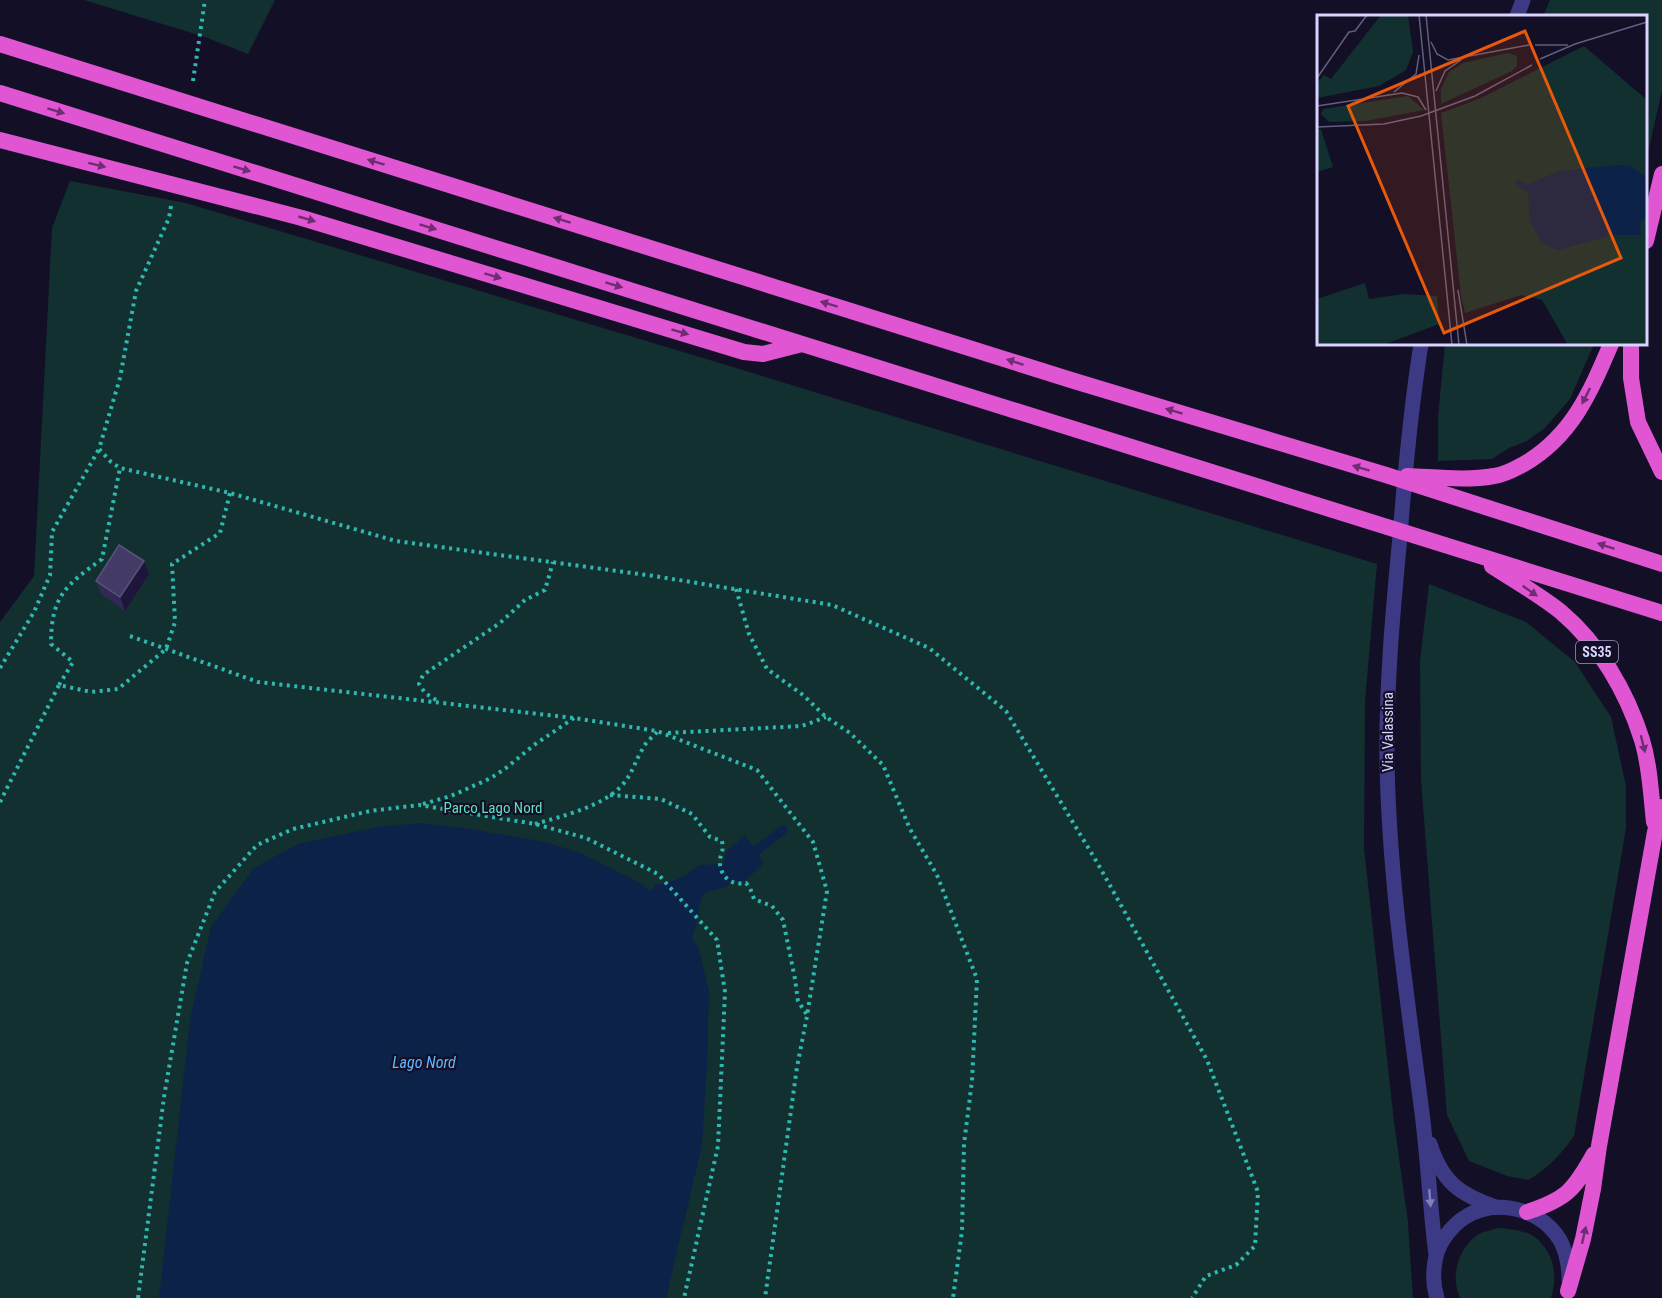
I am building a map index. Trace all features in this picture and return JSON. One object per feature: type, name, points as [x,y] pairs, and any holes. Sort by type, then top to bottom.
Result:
[{"type":"highway","points":[[0,44],[1071,380],[1386,475],[1662,564]]},
{"type":"highway","points":[[0,93],[1662,613]]},
{"type":"highway","points":[[0,140],[302,218],[744,352],[763,354],[802,344]]},
{"type":"highway","points":[[1647,238],[1662,174]]},
{"type":"highway","points":[[1386,475],[1472,478],[1496,476],[1536,457],[1552,444],[1578,412],[1611,345]]},
{"type":"highway","points":[[1631,345],[1631,378],[1638,422],[1662,472]]},
{"type":"highway","name":"SS35","points":[[1442,544],[1488,564],[1523,585],[1561,612],[1594,647],[1624,696],[1642,740],[1650,780],[1655,832]]},
{"type":"highway","points":[[1567,1294],[1583,1239],[1593,1189],[1655,832],[1662,807]]},
{"type":"highway","points":[[1527,1212],[1558,1200],[1569,1192],[1582,1176],[1599,1146]]},
{"type":"street","points":[[1517,15],[1523,0]]},
{"type":"street","name":"Via Valassina","points":[[1420,345],[1409,429],[1394,603],[1388,695],[1389,815],[1397,919],[1423,1119],[1436,1255],[1433,1271],[1437,1298]]},
{"type":"street","name":"Via Valassina","points":[[1423,1119],[1433,1154],[1451,1184],[1463,1194],[1496,1207]]},
{"type":"street","points":[[1436,1255],[1449,1231],[1470,1214],[1496,1207],[1527,1212],[1545,1223],[1559,1239],[1568,1259],[1567,1294]]},
{"type":"path","points":[[201,35],[205,0]]},
{"type":"path","points":[[0,668],[34,612],[50,575],[52,532],[99,449],[120,378],[136,291],[169,218]]},
{"type":"path","points":[[99,449],[120,468],[230,493],[396,541],[654,576],[832,604],[929,648],[1006,711],[1098,864],[1207,1060],[1258,1192],[1255,1246],[1236,1265],[1206,1276],[1192,1298]]},
{"type":"path","points":[[0,802],[73,662],[51,644],[51,623],[57,602],[75,579],[102,559],[120,468]]},
{"type":"path","points":[[59,685],[91,692],[118,689],[166,649],[175,622],[172,564],[220,533],[230,493]]},
{"type":"path","points":[[439,702],[425,693],[419,684],[423,675],[500,623],[525,600],[544,590],[553,562]]},
{"type":"path","points":[[736,589],[749,634],[767,669],[803,695],[826,717],[850,732],[883,765],[910,829],[937,875],[978,979],[972,1081],[964,1144],[962,1231],[953,1298]]},
{"type":"path","points":[[130,636],[258,682],[574,718],[657,731],[757,771],[813,843],[827,891],[797,1067],[765,1298]]},
{"type":"path","points":[[664,734],[802,726],[826,717]]},
{"type":"path","points":[[138,1298],[164,1097],[187,963],[214,892],[256,845],[293,829],[370,811],[419,805],[451,796],[491,778],[574,718]]},
{"type":"path","points":[[535,824],[576,813],[610,795],[625,782],[642,748],[657,731]]},
{"type":"path","points":[[610,795],[660,799],[692,814],[710,837],[722,841],[724,850],[720,864],[722,874],[732,883],[738,885],[746,883],[754,899],[772,906],[783,920],[798,1001],[807,1016]]},
{"type":"path","points":[[419,805],[535,824],[586,838],[658,874],[717,940],[724,992],[718,1146],[684,1298]]},
{"type":"green space","points":[[84,0],[275,0],[248,54],[205,37]]},
{"type":"green space","points":[[1550,0],[1662,0],[1662,90],[1647,158],[1647,15],[1543,15]]},
{"type":"green space","name":"Parco Lago Nord","points":[[70,181],[186,203],[1377,564],[1365,701],[1364,848],[1394,1122],[1408,1222],[1413,1298],[0,1298],[0,622],[34,576],[52,228]]},
{"type":"green space","points":[[1445,345],[1594,345],[1570,399],[1545,428],[1527,441],[1509,448],[1492,459],[1438,461],[1438,417]]},
{"type":"green space","points":[[1429,584],[1526,622],[1575,662],[1611,717],[1626,786],[1626,828],[1574,1136],[1554,1161],[1528,1180],[1507,1176],[1469,1161],[1447,1115],[1421,780],[1420,661]]},
{"type":"green space","points":[[1498,1228],[1526,1233],[1541,1243],[1553,1265],[1554,1281],[1551,1298],[1460,1298],[1456,1272],[1461,1254],[1479,1234]]},
{"type":"water","name":"Lago Nord","points":[[421,823],[545,842],[581,853],[644,885],[651,892],[655,885],[676,880],[699,865],[723,864],[726,852],[745,835],[764,863],[745,881],[733,881],[725,887],[707,892],[702,896],[699,906],[692,939],[698,946],[709,991],[702,1145],[666,1298],[159,1298],[190,1020],[211,927],[254,868],[298,844],[378,827]]},
{"type":"building","points":[[119,545],[144,561],[120,597],[96,581]]},
{"type":"waterway","points":[[756,851],[783,830]]}]
